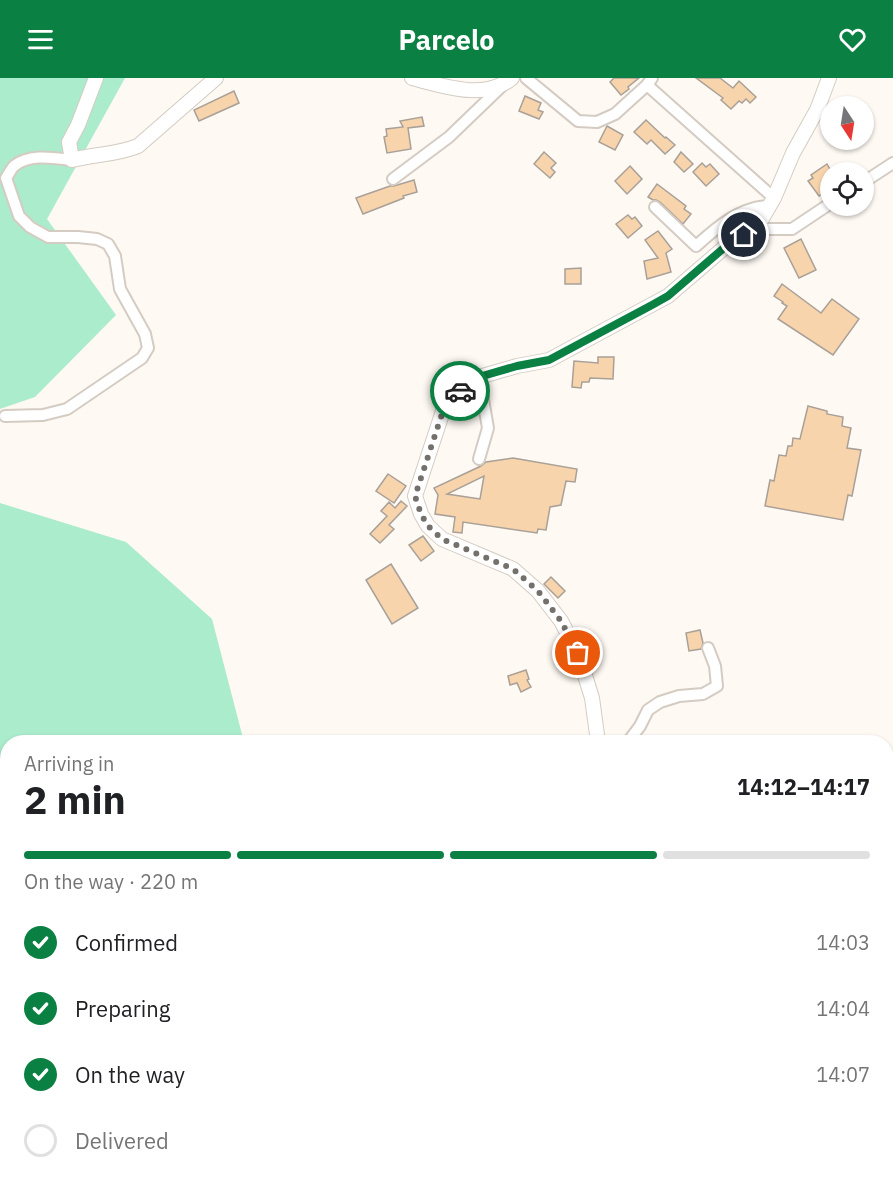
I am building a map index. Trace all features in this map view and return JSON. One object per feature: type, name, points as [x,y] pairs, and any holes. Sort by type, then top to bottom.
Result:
[{"type":"street","points":[[72,160],[69,142],[96,78]]},
{"type":"street","points":[[5,416],[43,415],[67,409],[142,358],[148,348],[145,334],[120,289],[115,256],[108,244],[98,239],[48,237],[30,227],[19,216],[6,178],[13,167],[26,159],[47,157],[72,160],[123,152],[138,146],[216,78]]},
{"type":"street","points":[[412,78],[453,89],[479,91],[508,82]]},
{"type":"street","points":[[526,78],[578,121],[597,122],[615,114],[649,82],[772,202]]},
{"type":"street","points":[[756,229],[772,202],[793,153],[817,110],[829,78]]},
{"type":"street","points":[[393,179],[449,137],[508,82]]},
{"type":"street","points":[[874,175],[893,163]]},
{"type":"street","points":[[655,207],[696,246],[733,216],[772,202]]},
{"type":"street","points":[[597,735],[592,698],[578,653],[561,621],[538,591],[513,569],[442,539],[428,526],[421,514],[415,496],[444,408],[456,394],[479,377],[549,360],[668,296],[732,241],[756,229],[792,229],[820,210]]},
{"type":"street","points":[[479,377],[488,428],[479,459]]},
{"type":"street","points":[[633,735],[648,710],[660,702],[679,696],[703,694],[717,686],[716,666],[708,648]]},
{"type":"green space","points":[[0,78],[125,78],[47,219],[116,315],[35,397],[0,409]]},
{"type":"green space","points":[[0,503],[126,542],[212,619],[242,735],[0,735]]},
{"type":"building","points":[[614,78],[639,78],[621,95],[610,82]]},
{"type":"building","points":[[696,78],[720,78],[733,88],[739,81],[756,97],[750,103],[746,99],[742,103],[739,101],[731,109],[721,100],[723,98]]},
{"type":"building","points":[[234,91],[239,103],[199,121],[194,110]]},
{"type":"building","points":[[525,96],[541,103],[538,110],[543,112],[539,119],[519,111]]},
{"type":"building","points":[[422,117],[424,126],[408,128],[411,149],[387,153],[384,137],[387,136],[386,129],[403,127],[400,121]]},
{"type":"building","points":[[646,120],[675,145],[665,154],[651,140],[647,144],[634,132]]},
{"type":"building","points":[[607,126],[623,135],[615,150],[599,142]]},
{"type":"building","points":[[544,152],[556,163],[551,168],[555,172],[550,178],[534,164]]},
{"type":"building","points":[[681,152],[693,164],[684,172],[674,162]]},
{"type":"building","points":[[702,163],[706,167],[710,164],[719,174],[706,186],[693,172]]},
{"type":"building","points":[[630,166],[642,179],[627,194],[615,181]]},
{"type":"building","points":[[820,169],[819,196],[808,181],[813,178],[811,175]]},
{"type":"building","points":[[414,180],[417,192],[363,214],[356,198]]},
{"type":"building","points":[[657,184],[686,206],[684,209],[691,214],[683,224],[660,202],[648,197]]},
{"type":"building","points":[[628,215],[632,219],[635,217],[642,226],[628,238],[616,224]]},
{"type":"building","points":[[658,231],[672,249],[666,253],[671,272],[647,279],[644,261],[658,258],[645,240]]},
{"type":"building","points":[[801,239],[816,270],[799,278],[784,248]]},
{"type":"building","points":[[581,268],[581,284],[565,284],[565,269]]},
{"type":"building","points":[[782,284],[821,313],[832,299],[859,319],[833,355],[778,319],[787,306],[774,296]]},
{"type":"building","points":[[598,357],[614,357],[613,379],[590,378],[589,382],[582,382],[581,388],[572,387],[574,361],[598,363]]},
{"type":"building","points":[[808,406],[827,411],[827,414],[843,417],[842,426],[851,428],[847,448],[861,450],[852,496],[848,495],[843,520],[765,506],[770,480],[774,481],[779,455],[786,456],[788,446],[792,446],[793,438],[800,439]]},
{"type":"building","points":[[513,458],[577,469],[575,482],[566,481],[561,505],[550,507],[546,530],[538,529],[537,533],[463,522],[462,533],[453,532],[455,517],[435,514],[438,495],[434,488],[486,462]],"holes":[[[484,476],[480,499],[447,494]]]},
{"type":"building","points":[[388,474],[406,486],[394,503],[376,491]]},
{"type":"building","points":[[401,501],[407,506],[389,525],[394,529],[380,543],[370,534],[387,516],[381,511],[389,502],[395,508]]},
{"type":"building","points":[[423,536],[434,551],[421,561],[409,545]]},
{"type":"building","points":[[391,564],[418,608],[392,624],[366,580]]},
{"type":"building","points":[[551,577],[565,591],[558,598],[544,584]]},
{"type":"building","points":[[700,630],[703,643],[701,649],[689,651],[686,633]]},
{"type":"building","points":[[526,670],[529,679],[527,680],[531,687],[521,692],[517,683],[510,685],[508,676]]},
{"type":"way so far","points":[[460,391],[444,408],[415,496],[421,514],[428,526],[442,539],[513,569],[538,591],[561,621],[578,653]]},
{"type":"route","points":[[460,391],[479,377],[549,360],[652,305],[668,296],[732,241],[744,235]]}]
